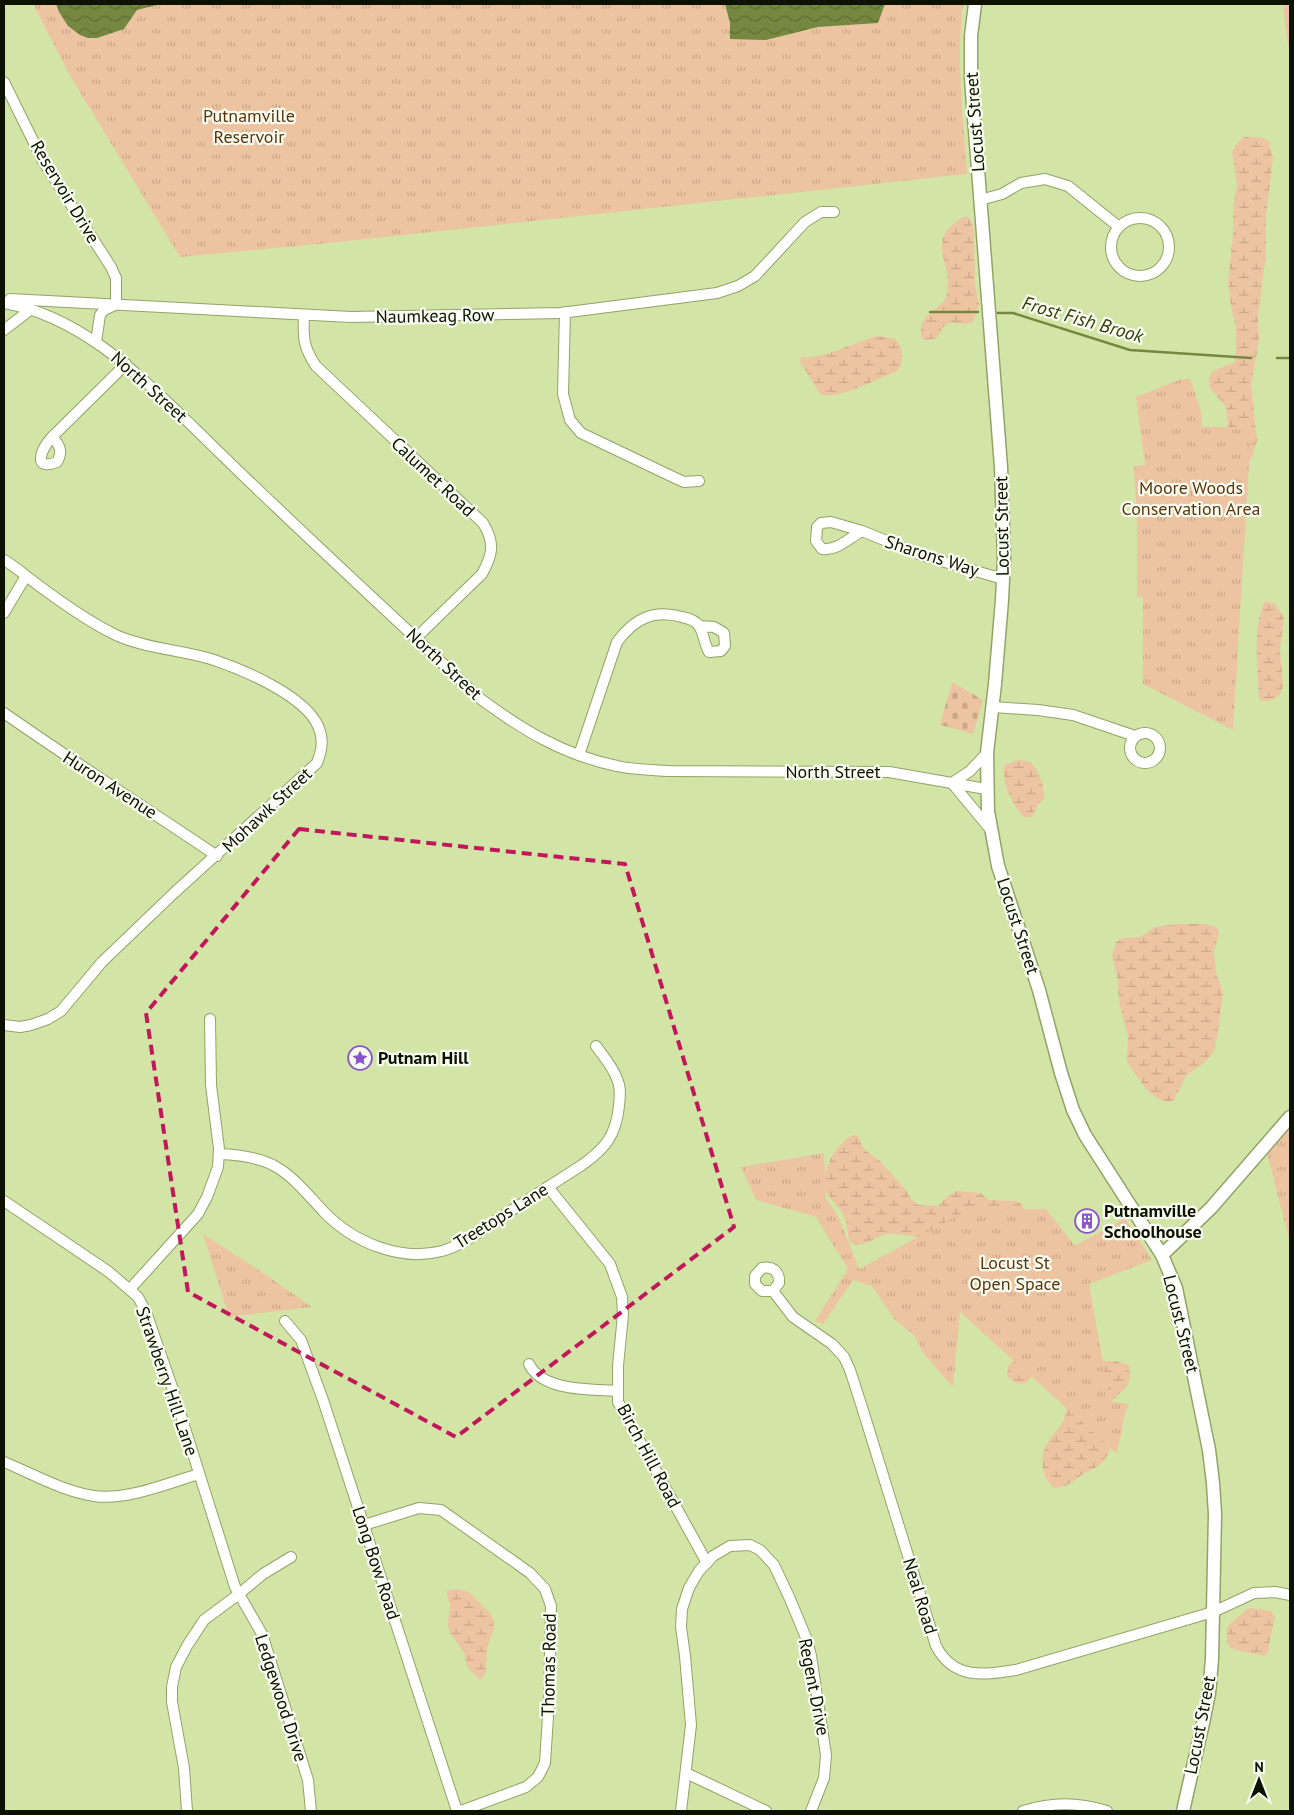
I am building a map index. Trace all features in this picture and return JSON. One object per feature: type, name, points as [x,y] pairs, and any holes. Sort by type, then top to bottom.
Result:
[{"type":"main road","name":"Locust Street","points":[[975,4],[970,60],[1001,467],[1003,579],[987,752],[986,789],[990,829],[998,866],[1039,990],[1073,1110],[1085,1135],[1162,1255],[1176,1288],[1183,1321],[1212,1475],[1215,1514],[1212,1659],[1209,1693],[1183,1811]]},
{"type":"main road","points":[[1162,1255],[1211,1208],[1290,1116]]},
{"type":"street","name":"Reservoir Drive","points":[[4,82],[43,161],[111,267],[116,278],[116,304]]},
{"type":"street","points":[[980,200],[1002,194],[1021,182],[1045,179],[1068,186],[1119,227]]},
{"type":"street","name":"Naumkeag Row","points":[[4,299],[351,317],[566,312],[717,293],[738,286],[754,276],[805,222],[821,212],[834,212]]},
{"type":"street","points":[[1137,219],[1146,219],[1156,223],[1163,230],[1169,248],[1167,258],[1162,266],[1146,275],[1130,274],[1122,271],[1113,258],[1111,250],[1114,234],[1119,227],[1127,221],[1137,219]]},
{"type":"street","name":"North Street","points":[[4,303],[30,310],[86,335],[126,364],[478,697],[514,724],[554,746],[617,766],[643,769],[680,771],[889,772],[986,789]]},
{"type":"street","points":[[96,342],[100,315],[104,310],[116,304]]},
{"type":"street","points":[[4,330],[30,310]]},
{"type":"street","points":[[566,312],[563,394],[570,420],[581,433],[684,482],[699,481]]},
{"type":"street","name":"Calumet Road","points":[[304,315],[303,337],[308,354],[316,366],[483,523],[491,537],[491,550],[482,574],[416,638]]},
{"type":"street","points":[[52,436],[126,364]]},
{"type":"street","name":"Sharons Way","points":[[862,531],[921,555],[1003,579]]},
{"type":"street","name":"Mohawk Street","points":[[4,560],[62,602],[118,636],[146,645],[212,660],[252,675],[286,694],[309,713],[318,726],[322,738],[322,750],[317,763],[174,893],[102,962],[61,1011],[48,1019],[31,1025],[20,1027],[4,1025]]},
{"type":"street","points":[[4,613],[26,576]]},
{"type":"street","points":[[579,755],[617,642],[625,631],[634,622],[669,613],[688,619],[699,626]]},
{"type":"street","points":[[992,707],[1048,711],[1073,715],[1135,736]]},
{"type":"street","name":"Huron Avenue","points":[[4,713],[56,750],[99,776],[216,856]]},
{"type":"street","points":[[987,752],[970,771],[952,783],[990,829]]},
{"type":"street","points":[[130,1289],[198,1214],[215,1175],[219,1154],[218,1129],[211,1085],[210,1019]]},
{"type":"street","name":"Treetops Lane","points":[[219,1154],[244,1156],[275,1165],[290,1175],[339,1226],[376,1247],[408,1253],[430,1253],[452,1248],[472,1237],[592,1158],[606,1144],[616,1127],[620,1094],[618,1081],[613,1070],[596,1046]]},
{"type":"street","name":"Birch Hill Road","points":[[548,1187],[610,1264],[622,1297],[623,1315],[619,1350],[618,1402],[707,1562]]},
{"type":"street","name":"Strawberry Hill Lane","points":[[4,1201],[108,1272],[138,1297],[146,1312],[172,1387],[235,1587],[239,1594]]},
{"type":"street","name":"Neal Road","points":[[773,1291],[793,1318],[832,1344],[844,1357],[850,1370],[936,1646],[941,1656],[960,1671],[993,1674],[1016,1670],[1213,1612],[1254,1593],[1275,1592],[1290,1595]]},
{"type":"street","name":"Long Bow Road","points":[[285,1321],[302,1340],[457,1811]]},
{"type":"street","points":[[529,1364],[535,1374],[554,1384],[574,1388],[618,1391]]},
{"type":"street","points":[[4,1462],[63,1487],[95,1496],[120,1496],[199,1474]]},
{"type":"street","name":"Thomas Road","points":[[364,1525],[419,1508],[441,1510],[530,1573],[545,1589],[551,1606],[549,1701],[545,1763],[538,1777],[526,1787],[461,1811]]},
{"type":"street","name":"Regent Drive","points":[[681,1811],[691,1725],[681,1627],[682,1609],[689,1588],[699,1571],[713,1556],[730,1546],[750,1545],[760,1550],[774,1565],[790,1598],[807,1640],[811,1656],[826,1755],[824,1778],[811,1811]]},
{"type":"street","points":[[187,1811],[184,1768],[172,1702],[172,1687],[176,1667],[204,1620],[263,1574],[291,1558]]},
{"type":"street","name":"Ledgewood Drive","points":[[239,1594],[262,1634],[308,1780],[310,1811]]},
{"type":"street","points":[[686,1774],[766,1811]]},
{"type":"street","points":[[1023,1811],[1064,1803],[1107,1811]]},
{"type":"highlighted area","points":[[299,829],[625,864],[734,1227],[456,1437],[188,1292],[146,1013]]},
{"type":"green space","name":"Putnamville Reservoir","points":[[33,4],[56,4],[59,12],[71,27],[97,38],[124,29],[137,10],[161,4],[725,4],[730,23],[766,40],[818,27],[878,23],[885,4],[963,4],[960,68],[967,174],[339,242],[180,257],[69,74]]},
{"type":"green space","points":[[1283,4],[1290,4],[1290,43],[1288,46]]},
{"type":"green space","points":[[1244,137],[1259,137],[1269,141],[1273,158],[1266,217],[1266,253],[1258,316],[1259,341],[1251,385],[1257,440],[1252,457],[1247,463],[1230,447],[1226,407],[1210,388],[1209,377],[1213,371],[1235,362],[1236,325],[1232,313],[1228,283],[1233,234],[1233,210],[1237,185],[1232,152],[1238,142]]},
{"type":"green space","points":[[963,217],[968,217],[974,230],[975,284],[979,304],[973,322],[966,324],[949,323],[941,330],[937,338],[922,339],[922,323],[940,305],[947,294],[947,273],[942,244],[945,235],[951,226]]},
{"type":"green space","points":[[877,336],[896,339],[902,355],[900,367],[897,371],[846,392],[827,396],[820,394],[799,360],[802,357],[831,353]]},
{"type":"green space","name":"Moore Woods Conservation Area","points":[[1190,378],[1201,411],[1202,427],[1231,427],[1251,432],[1233,730],[1143,684],[1143,597],[1137,597],[1137,525],[1134,466],[1145,465],[1136,397],[1179,380]]},
{"type":"green space","points":[[1265,601],[1275,604],[1284,618],[1280,650],[1283,686],[1280,695],[1269,701],[1259,699],[1257,662],[1258,623]]},
{"type":"green space","points":[[952,682],[983,700],[973,734],[940,725]]},
{"type":"green space","points":[[1017,760],[1030,762],[1033,765],[1039,774],[1043,786],[1043,800],[1038,804],[1032,817],[1024,817],[1019,812],[1011,800],[1004,779],[1004,766]]},
{"type":"green space","points":[[1178,924],[1206,924],[1216,927],[1219,932],[1214,953],[1216,972],[1223,992],[1214,1051],[1206,1061],[1186,1076],[1174,1100],[1168,1102],[1158,1099],[1146,1089],[1127,1062],[1128,1038],[1119,1002],[1118,981],[1112,955],[1116,942],[1123,938],[1140,937],[1155,927]]},
{"type":"green space","points":[[1290,1127],[1290,1242],[1267,1153]]},
{"type":"green space","points":[[853,1135],[858,1136],[864,1149],[880,1161],[906,1190],[911,1199],[919,1205],[938,1206],[948,1196],[957,1191],[981,1193],[988,1200],[1017,1201],[1021,1204],[1076,1290],[1101,1361],[1115,1361],[1129,1365],[1128,1383],[1124,1390],[1111,1402],[1111,1442],[1106,1457],[1100,1465],[1067,1485],[1054,1488],[1050,1484],[1044,1472],[1043,1453],[1048,1442],[1064,1420],[1067,1400],[1035,1373],[1025,1383],[1015,1382],[1007,1376],[1008,1367],[1014,1359],[923,1240],[905,1235],[887,1234],[858,1245],[849,1241],[844,1217],[828,1195],[824,1181],[831,1158],[836,1150],[847,1138]]},
{"type":"green space","name":"Locust St Open Space","points":[[824,1153],[826,1198],[839,1218],[859,1269],[970,1209],[1046,1209],[1075,1246],[1125,1218],[1152,1260],[1089,1284],[1110,1401],[1129,1404],[1116,1453],[960,1312],[953,1387],[923,1353],[914,1335],[895,1320],[872,1286],[853,1280],[823,1324],[815,1321],[848,1269],[816,1217],[756,1200],[741,1167]]},
{"type":"green space","points":[[203,1234],[262,1272],[312,1307],[229,1317]]},
{"type":"green space","points":[[456,1589],[469,1592],[490,1613],[493,1619],[494,1629],[487,1648],[486,1671],[483,1678],[479,1679],[467,1667],[464,1653],[449,1631],[450,1604],[447,1591]]},
{"type":"green space","points":[[1247,1609],[1271,1611],[1275,1617],[1268,1654],[1264,1656],[1235,1650],[1227,1644],[1227,1627]]},
{"type":"water","points":[[56,4],[161,4],[137,10],[124,29],[97,38],[88,38],[80,35],[68,26]]},
{"type":"water","points":[[725,4],[885,4],[878,23],[818,27],[766,40],[730,39],[730,23]]},
{"type":"waterway","name":"Frost Fish Brook","points":[[930,312],[978,312]]},
{"type":"waterway","name":"Frost Fish Brook","points":[[998,313],[1013,313],[1130,350],[1251,358]]},
{"type":"waterway","name":"Frost Fish Brook","points":[[1277,358],[1290,358]]},
{"type":"place","name":"Putnam Hill","points":[[360,1058]]},
{"type":"place","name":"Putnamville Schoolhouse","points":[[1087,1221]]}]
